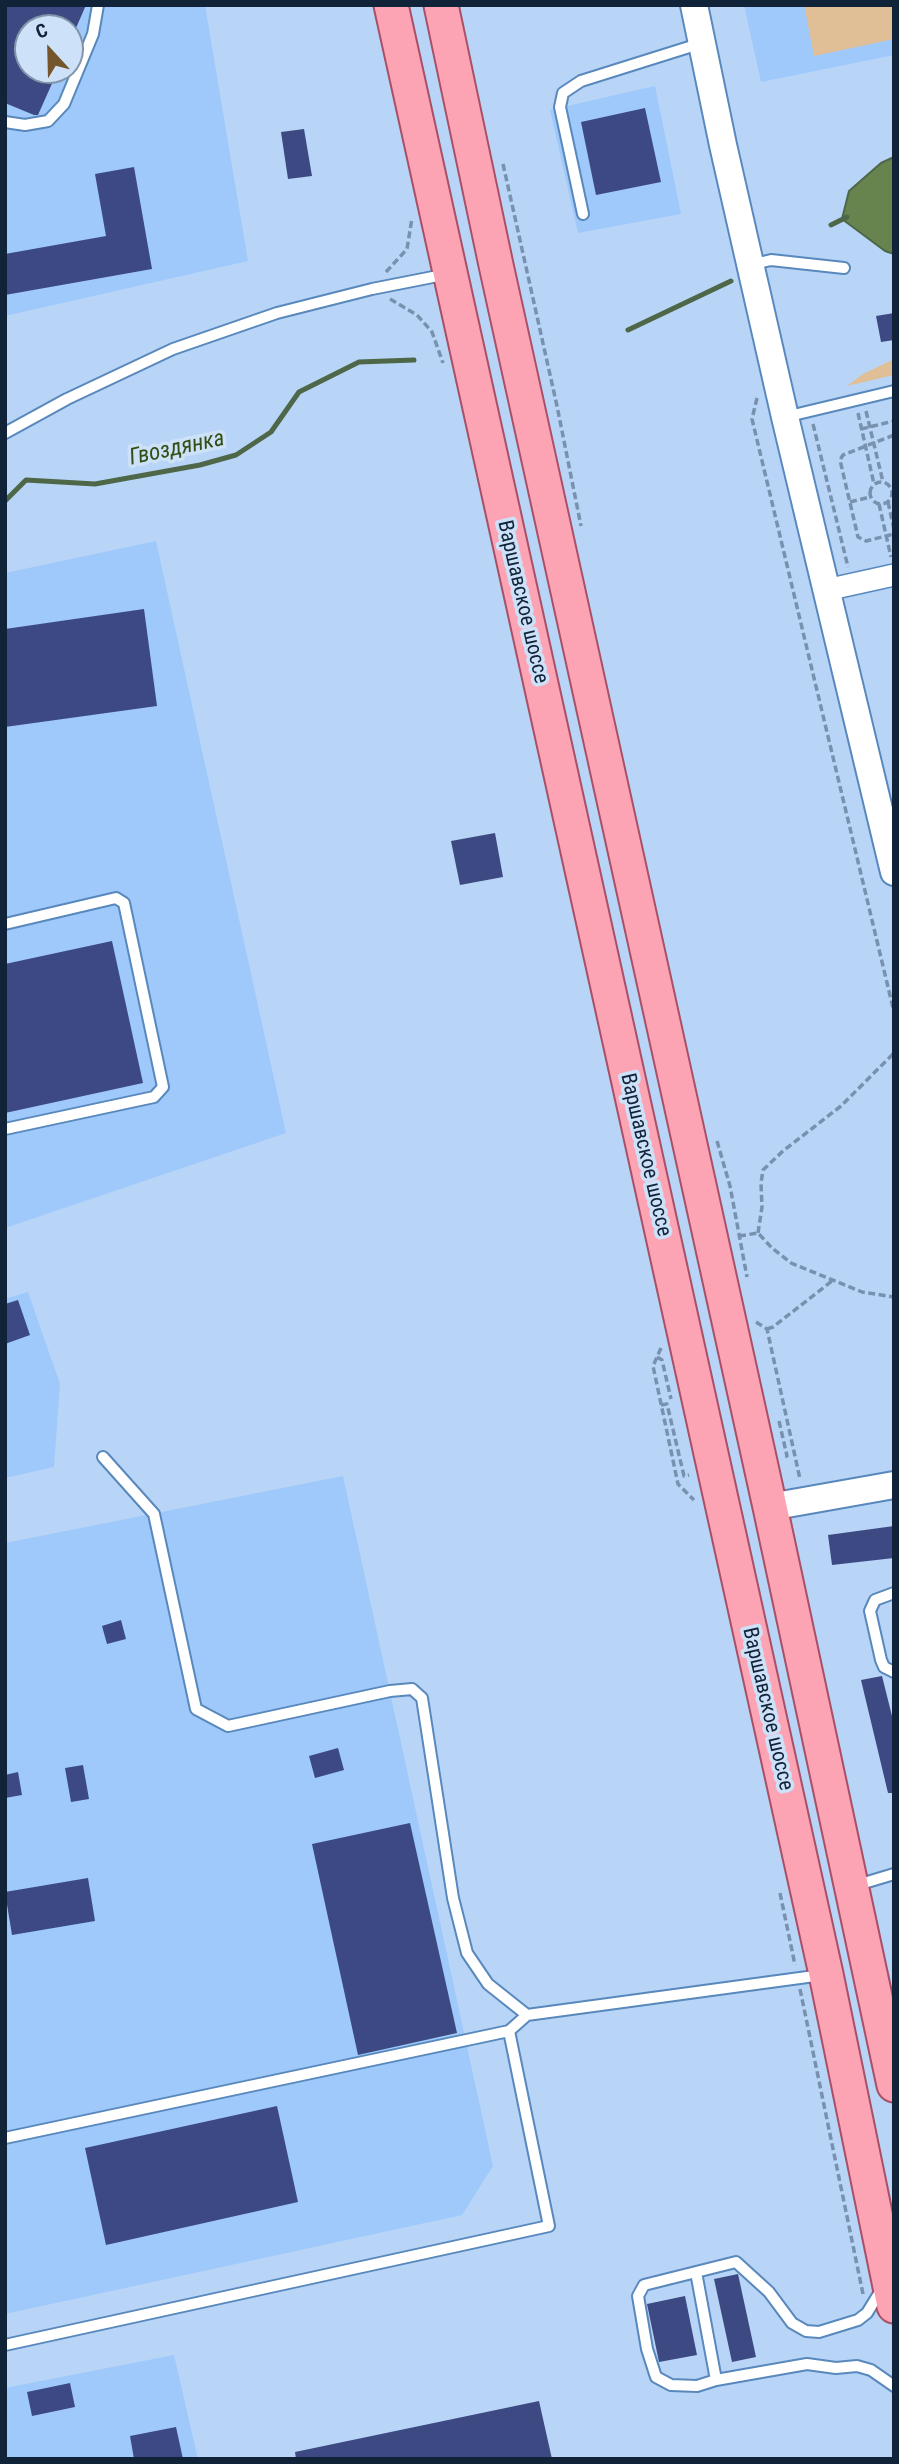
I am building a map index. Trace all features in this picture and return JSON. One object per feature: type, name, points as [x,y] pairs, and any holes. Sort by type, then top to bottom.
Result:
[{"type":"main road","name":"Варшавское шоссе","points":[[391,5],[826,1974],[891,2293]]},
{"type":"main road","points":[[441,5],[852,1887],[886,2021],[894,2085]]},
{"type":"street","points":[[694,5],[785,417],[894,872]]},
{"type":"street","points":[[826,590],[894,575]]},
{"type":"street","points":[[770,1507],[894,1485]]},
{"type":"lane","points":[[5,122],[25,125],[48,121],[64,104],[93,34],[98,5]]},
{"type":"lane","points":[[583,214],[560,107],[563,93],[581,81],[702,43]]},
{"type":"lane","points":[[750,265],[771,260],[844,268]]},
{"type":"lane","points":[[5,433],[67,399],[173,349],[277,313],[449,273]]},
{"type":"lane","points":[[785,417],[894,391]]},
{"type":"lane","points":[[5,924],[116,898],[124,903],[163,1087],[154,1097],[5,1129]]},
{"type":"lane","points":[[103,1457],[154,1514],[196,1709],[228,1726],[390,1691],[412,1689],[422,1698],[453,1898],[467,1953],[488,1984],[527,2015]]},
{"type":"lane","points":[[894,1593],[875,1600],[870,1611],[881,1660],[884,1667],[894,1672]]},
{"type":"lane","points":[[852,1887],[894,1874]]},
{"type":"lane","points":[[5,2138],[509,2031],[527,2015],[826,1974]]},
{"type":"lane","points":[[5,2346],[549,2226],[509,2031]]},
{"type":"lane","points":[[891,2293],[858,2319],[818,2332],[806,2331],[792,2323],[769,2292],[736,2262],[644,2285],[638,2296],[647,2349],[656,2377],[671,2385],[697,2386],[716,2380],[807,2364],[836,2368],[857,2366],[872,2370],[894,2386]]},
{"type":"lane","points":[[696,2272],[716,2380]]},
{"type":"path","points":[[501,159],[555,393],[582,529]]},
{"type":"path","points":[[859,399],[870,427],[883,482]]},
{"type":"path","points":[[859,399],[861,429],[874,484],[870,497],[879,505],[894,567]]},
{"type":"path","points":[[861,429],[894,421]]},
{"type":"path","points":[[894,435],[843,455],[840,460],[860,539],[866,541],[894,534]]},
{"type":"path","points":[[874,484],[883,482],[889,485],[893,492],[888,502],[894,528]]},
{"type":"path","points":[[849,502],[870,497]]},
{"type":"path","points":[[879,505],[888,502]]},
{"type":"path","points":[[758,1233],[763,1170],[841,1106],[894,1053]]},
{"type":"path","points":[[713,1130],[730,1186],[749,1286]]},
{"type":"path","points":[[739,1236],[758,1233]]},
{"type":"path","points":[[758,1233],[791,1263],[862,1292],[894,1297]]},
{"type":"path","points":[[754,1311],[756,1324],[767,1329],[773,1327],[832,1281]]},
{"type":"path","points":[[767,1329],[802,1489]]},
{"type":"path","points":[[657,1357],[662,1360],[671,1399]]},
{"type":"path","points":[[770,1384],[778,1382]]},
{"type":"path","points":[[662,1405],[667,1404],[684,1476],[689,1475],[678,1424]]},
{"type":"shaded area","points":[[5,5],[205,5],[248,261],[5,316]]},
{"type":"shaded area","points":[[744,5],[894,5],[894,55],[761,82]]},
{"type":"shaded area","points":[[804,5],[894,5],[894,39],[814,56]]},
{"type":"shaded area","points":[[655,86],[681,214],[578,233],[550,110]]},
{"type":"shaded area","points":[[894,157],[894,254],[885,251],[842,219],[849,191],[881,163]]},
{"type":"shaded area","points":[[894,359],[894,375],[847,386],[863,374]]},
{"type":"shaded area","points":[[156,541],[286,1133],[5,1228],[5,573]]},
{"type":"shaded area","points":[[28,1292],[60,1384],[54,1467],[5,1478],[5,1299]]},
{"type":"shaded area","points":[[343,1476],[493,2166],[462,2215],[5,2314],[5,1543]]},
{"type":"shaded area","points":[[174,2355],[198,2459],[5,2459],[5,2388]]},
{"type":"building","points":[[5,5],[86,5],[82,14],[14,14],[14,84],[52,84],[38,115],[5,103]]},
{"type":"building","points":[[645,108],[661,182],[596,195],[581,122]]},
{"type":"building","points":[[304,129],[312,176],[288,179],[281,132]]},
{"type":"building","points":[[134,167],[152,269],[5,295],[5,254],[106,236],[95,174]]},
{"type":"building","points":[[894,313],[894,340],[881,342],[876,316]]},
{"type":"building","points":[[144,609],[157,706],[5,727],[5,629]]},
{"type":"building","points":[[495,833],[503,877],[460,885],[451,841]]},
{"type":"building","points":[[112,941],[143,1083],[5,1113],[5,964]]},
{"type":"building","points":[[18,1300],[30,1335],[5,1344],[5,1304]]},
{"type":"building","points":[[894,1526],[894,1558],[832,1565],[828,1535]]},
{"type":"building","points":[[121,1620],[126,1639],[107,1644],[102,1626]]},
{"type":"building","points":[[882,1676],[894,1724],[894,1793],[888,1793],[861,1680]]},
{"type":"building","points":[[338,1748],[344,1770],[315,1778],[309,1756]]},
{"type":"building","points":[[83,1765],[89,1799],[71,1802],[65,1768]]},
{"type":"building","points":[[18,1772],[22,1795],[5,1798],[5,1775]]},
{"type":"building","points":[[410,1823],[457,2033],[358,2055],[312,1844]]},
{"type":"building","points":[[88,1878],[95,1921],[12,1935],[5,1892]]},
{"type":"building","points":[[277,2106],[298,2202],[106,2245],[85,2148]]},
{"type":"building","points":[[738,2274],[756,2357],[732,2362],[714,2279]]},
{"type":"building","points":[[685,2296],[697,2355],[659,2362],[647,2304]]},
{"type":"building","points":[[70,2383],[75,2407],[32,2416],[27,2392]]},
{"type":"building","points":[[539,2401],[552,2459],[296,2459],[295,2452]]},
{"type":"building","points":[[176,2427],[183,2459],[134,2459],[130,2436]]},
{"type":"waterway","name":"Гвоздянка","points":[[831,225],[847,217]]},
{"type":"waterway","name":"Гвоздянка","points":[[628,330],[731,281]]},
{"type":"waterway","name":"Гвоздянка","points":[[5,501],[26,480],[95,484],[200,465],[236,455],[271,432],[299,392],[359,362],[414,360]]}]
